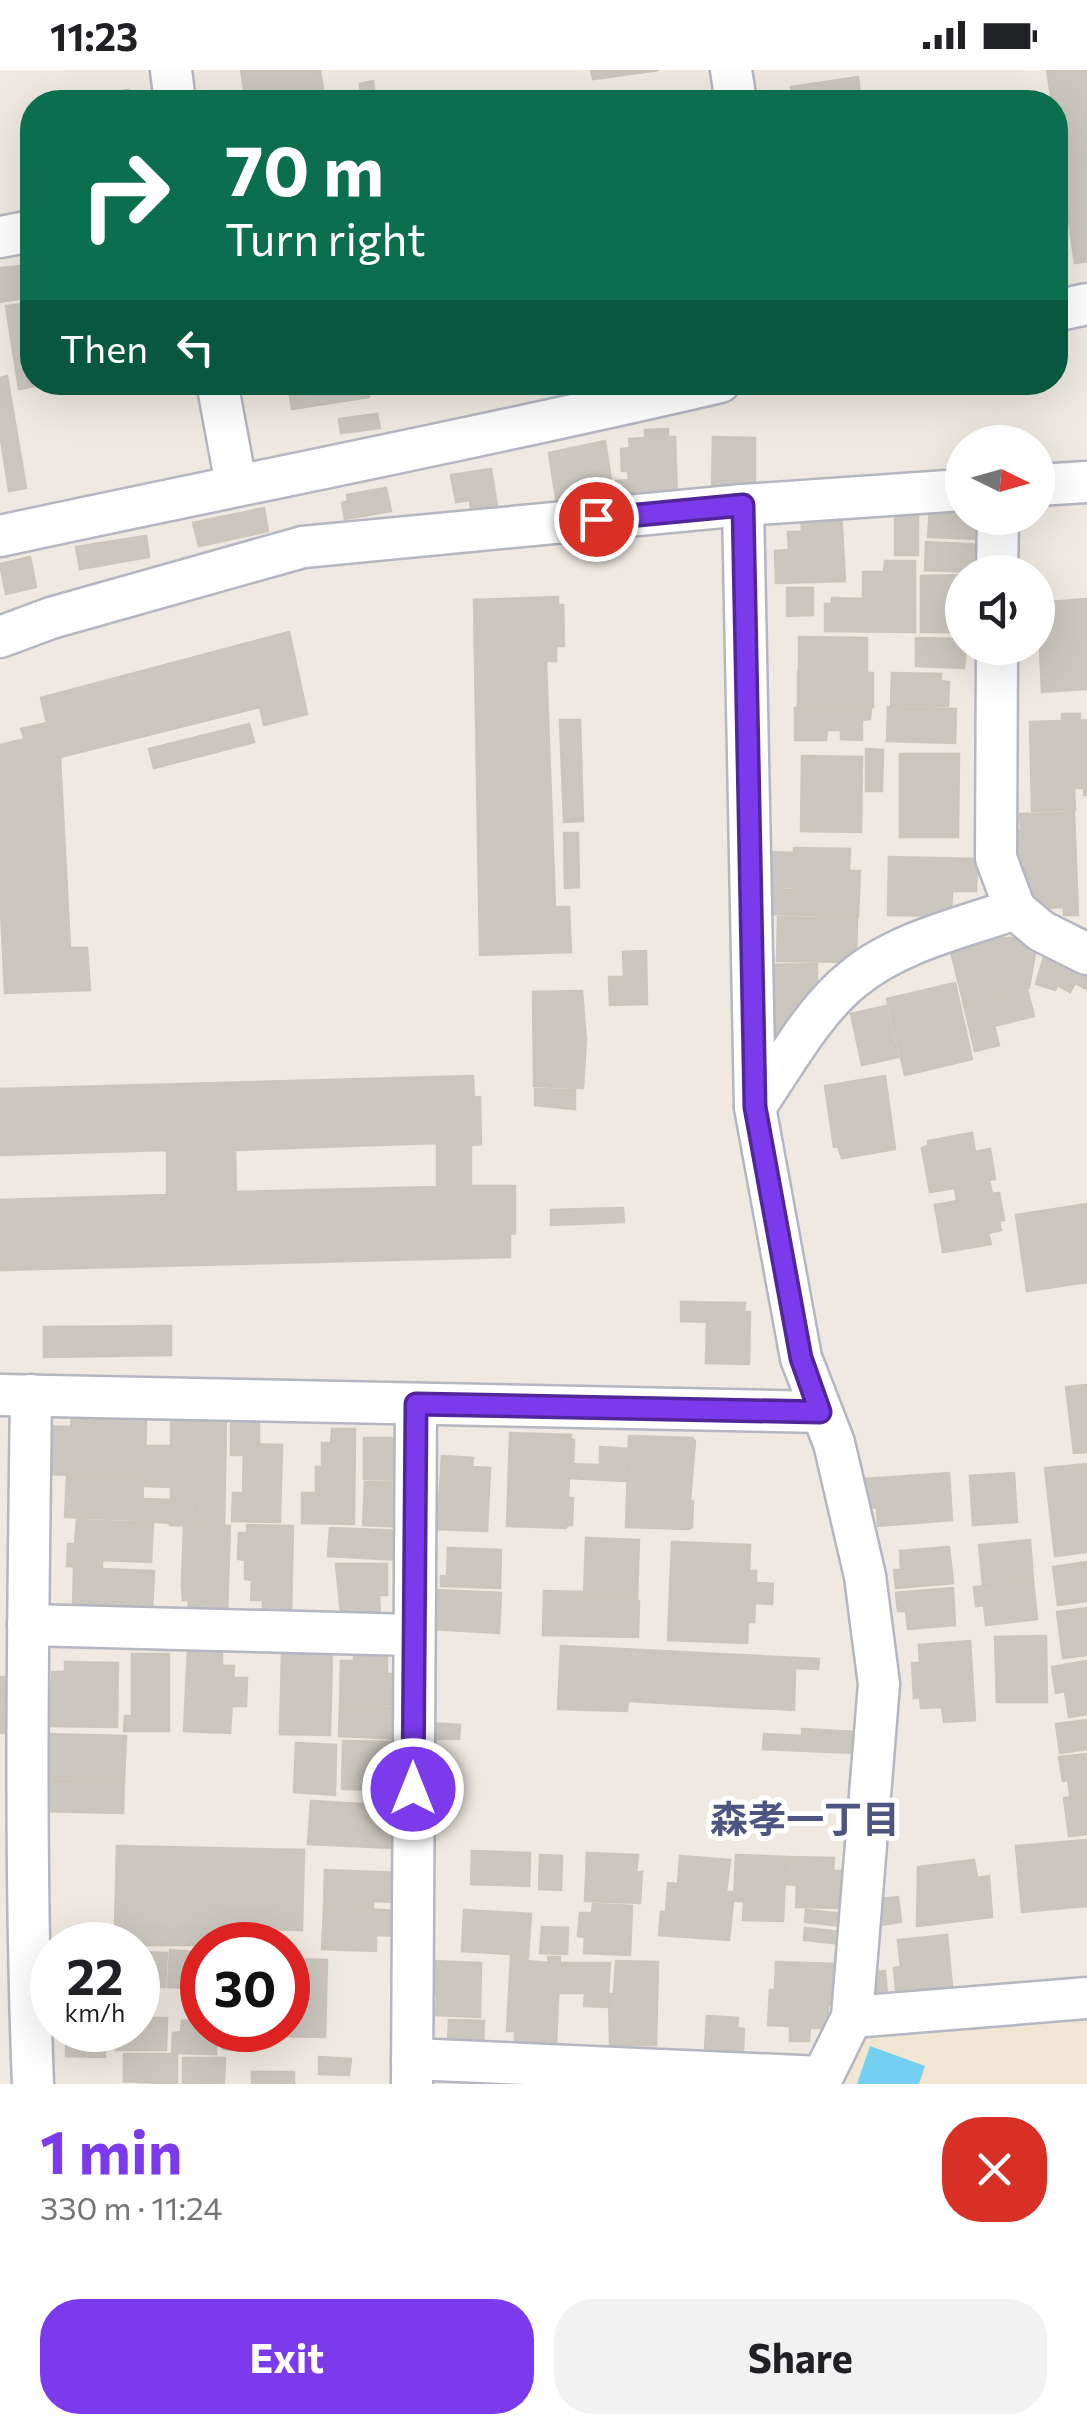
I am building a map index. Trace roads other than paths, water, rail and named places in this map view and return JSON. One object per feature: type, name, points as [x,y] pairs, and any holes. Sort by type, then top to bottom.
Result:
[{"type":"street","points":[[219,395],[236,484]]},
{"type":"street","points":[[0,536],[236,484],[514,430],[664,395]]},
{"type":"street","points":[[1055,484],[1087,482]]},
{"type":"street","points":[[0,637],[51,618],[303,547],[743,505],[945,491]]},
{"type":"street","points":[[416,1404],[412,2072],[820,2081],[852,2018],[879,1684],[866,1576],[834,1443],[801,1358],[755,1107],[743,505]]},
{"type":"street","points":[[997,665],[996,858],[1015,909],[1041,931],[1087,954]]},
{"type":"street","points":[[755,1107],[817,1018],[854,978],[910,946],[1015,909]]},
{"type":"street","points":[[33,2084],[28,1625],[15,1395],[820,1412]]},
{"type":"street","points":[[28,1625],[413,1635]]},
{"type":"street","points":[[852,2018],[1087,1998]]},
{"type":"water","points":[[870,2046],[925,2066],[919,2084],[857,2084]]},
{"type":"district","name":"森孝一丁目","points":[[805,1820]]}]
